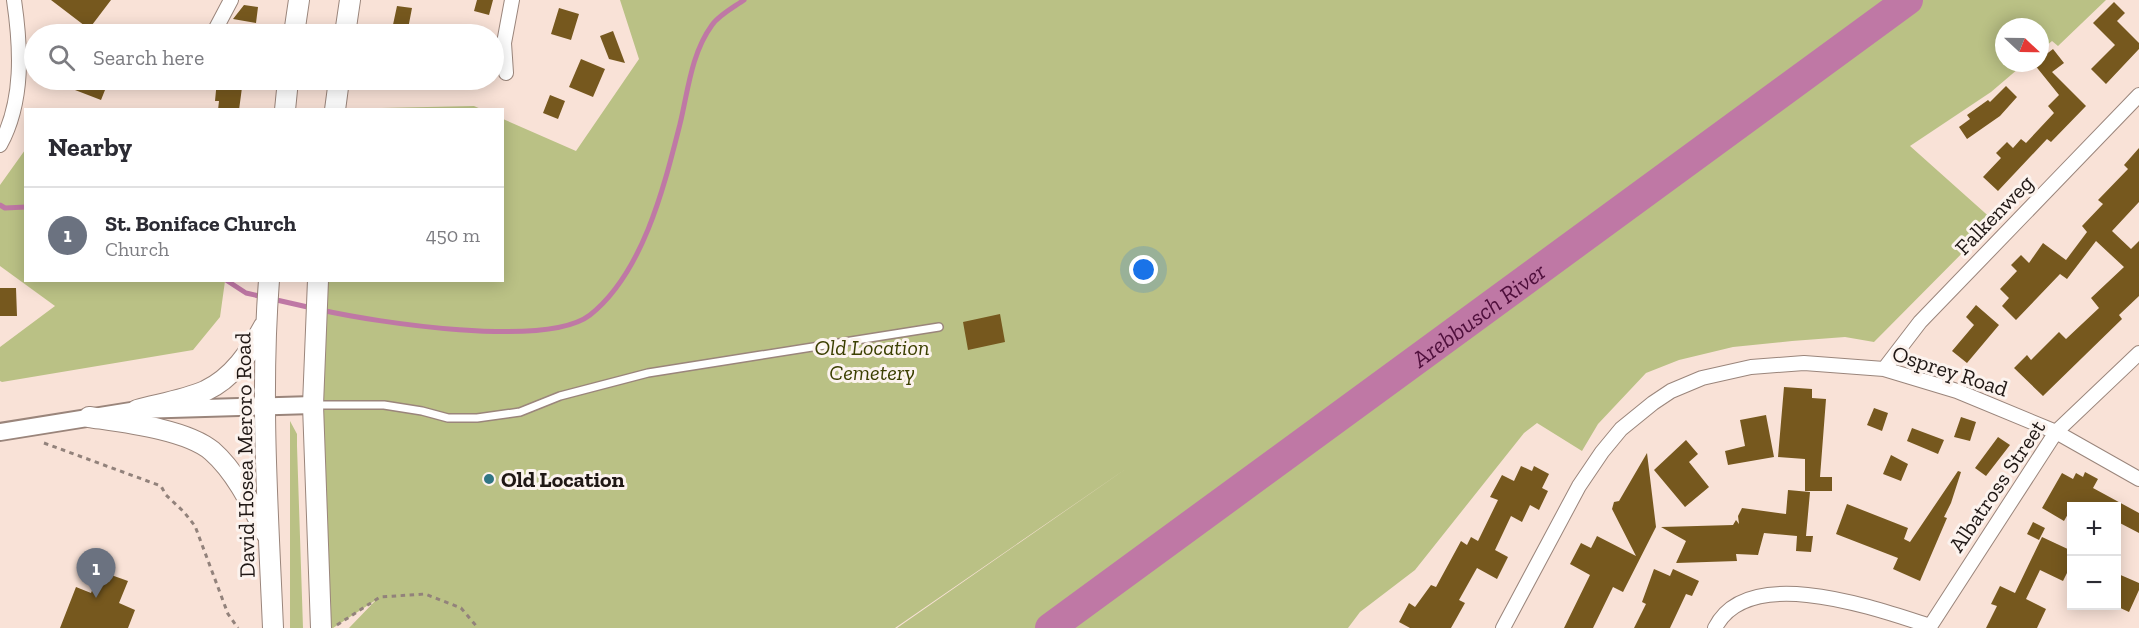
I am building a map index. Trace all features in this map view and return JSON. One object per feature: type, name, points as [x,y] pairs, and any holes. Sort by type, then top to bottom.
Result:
[{"type":"main road","points":[[295,24],[299,0]]},
{"type":"main road","points":[[346,24],[350,0]]},
{"type":"main road","points":[[285,108],[287,90]]},
{"type":"main road","points":[[335,108],[338,90]]},
{"type":"main road","name":"David Hosea Meroro Road","points":[[269,282],[265,407],[273,628]]},
{"type":"main road","points":[[318,282],[313,405],[321,628]]},
{"type":"main road","points":[[137,410],[205,391],[224,379],[251,349],[266,318]]},
{"type":"main road","points":[[89,417],[147,425],[195,441],[211,450],[224,464],[247,497],[268,537]]},
{"type":"street","points":[[0,145],[7,132],[16,102],[20,73],[14,0]]},
{"type":"street","points":[[218,24],[231,0]]},
{"type":"street","points":[[506,73],[504,43],[512,0]]},
{"type":"street","name":"Falkenweg","points":[[1884,369],[1920,322],[2139,95]]},
{"type":"street","name":"Albatross Street","points":[[1929,627],[2056,432],[2139,353]]},
{"type":"street","name":"Osprey Road","points":[[1503,628],[1579,486],[1602,452],[1621,429],[1653,403],[1671,391],[1702,378],[1751,367],[1804,363],[1884,369],[1957,391],[2056,432],[2139,479]]},
{"type":"street","points":[[0,432],[137,410],[313,405]]},
{"type":"street","points":[[1715,628],[1727,610],[1737,603],[1773,593],[1835,598],[1874,608],[1929,627]]},
{"type":"lane","points":[[313,405],[384,405],[448,418],[477,418],[520,412],[560,396],[648,373],[939,327]]},
{"type":"path","points":[[44,442],[161,486],[166,495],[195,526],[228,614],[238,628]]},
{"type":"path","points":[[333,628],[380,597],[425,594],[461,608],[478,628]]},
{"type":"green space","name":"Old Location Cemetery","points":[[620,0],[2106,0],[2058,46],[2052,41],[2049,44],[2049,18],[1995,18],[1995,72],[2014,72],[1991,92],[1910,146],[1994,221],[1874,342],[1845,337],[1792,341],[1733,347],[1679,360],[1646,373],[1598,424],[1582,451],[1537,423],[1524,433],[1415,570],[1360,612],[1348,628],[897,628],[1130,466],[895,628],[349,628],[376,600],[333,628],[321,628],[318,282],[504,282],[504,119],[576,151],[639,59]]},
{"type":"green space","points":[[474,106],[479,108],[381,108]]},
{"type":"green space","points":[[24,151],[24,282],[225,282],[220,317],[193,350],[0,381],[0,347],[55,306],[0,266],[0,185]]},
{"type":"green space","points":[[290,421],[297,434],[303,628],[290,628]]},
{"type":"building","points":[[51,0],[111,0],[93,24],[82,24]]},
{"type":"building","points":[[477,0],[493,0],[489,15],[474,11]]},
{"type":"building","points":[[2114,2],[2125,13],[2117,21],[2139,43],[2139,49],[2106,84],[2091,69],[2115,45],[2093,23]]},
{"type":"building","points":[[244,5],[258,7],[256,23],[233,19]]},
{"type":"building","points":[[397,6],[412,8],[409,24],[393,24]]},
{"type":"building","points":[[559,8],[579,14],[571,40],[551,34]]},
{"type":"building","points":[[613,31],[625,63],[609,59],[600,36]]},
{"type":"building","points":[[2053,49],[2064,63],[2052,72],[2086,106],[2051,142],[2047,139],[1998,191],[1983,177],[2001,158],[1996,153],[2007,142],[2013,148],[2021,139],[2026,143],[2054,113],[2048,106],[2059,95],[2040,72],[2049,72],[2049,52]]},
{"type":"building","points":[[581,59],[605,69],[593,97],[569,87]]},
{"type":"building","points":[[2006,86],[2017,97],[2000,116],[1967,139],[1959,127],[1970,119],[1967,115],[1988,100],[1990,102]]},
{"type":"building","points":[[75,90],[105,90],[101,100]]},
{"type":"building","points":[[216,90],[242,90],[239,108],[218,108],[219,101],[215,101]]},
{"type":"building","points":[[550,95],[565,101],[558,119],[543,113]]},
{"type":"building","points":[[2139,148],[2139,202],[2112,231],[2131,249],[2139,241],[2139,296],[2119,315],[2122,319],[2043,396],[2014,368],[2027,355],[2031,360],[2059,332],[2066,339],[2099,308],[2091,298],[2124,267],[2096,241],[2067,279],[2060,274],[2016,320],[2002,306],[2009,298],[2000,289],[2017,271],[2011,265],[2021,255],[2029,263],[2043,243],[2066,260],[2087,232],[2082,226],[2103,204],[2098,200],[2128,169],[2124,165]]},
{"type":"building","points":[[0,288],[16,288],[17,316],[0,316]]},
{"type":"building","points":[[1976,305],[1999,325],[1967,363],[1952,351],[1974,325],[1966,317]]},
{"type":"building","points":[[1000,314],[1005,342],[968,350],[963,322]]},
{"type":"building","points":[[1784,387],[1812,389],[1812,398],[1826,399],[1820,477],[1832,477],[1832,491],[1805,491],[1805,459],[1778,457]]},
{"type":"building","points":[[1874,408],[1888,413],[1882,431],[1867,425]]},
{"type":"building","points":[[1766,415],[1774,457],[1728,465],[1725,451],[1745,446],[1740,420]]},
{"type":"building","points":[[1961,417],[1976,422],[1970,441],[1954,437]]},
{"type":"building","points":[[1912,428],[1944,440],[1938,454],[1907,441]]},
{"type":"building","points":[[1998,437],[2010,445],[1986,476],[1975,468]]},
{"type":"building","points":[[1686,440],[1698,454],[1689,462],[1709,487],[1685,507],[1654,470]]},
{"type":"building","points":[[1647,453],[1656,527],[1623,592],[1613,587],[1593,628],[1564,628],[1590,575],[1570,564],[1581,543],[1591,548],[1597,536],[1636,556],[1612,509],[1614,502],[1619,501]]},
{"type":"building","points":[[1891,455],[1908,464],[1901,481],[1883,474]]},
{"type":"building","points":[[1521,466],[1532,471],[1534,466],[1549,474],[1542,488],[1548,491],[1539,510],[1530,505],[1522,522],[1511,516],[1495,550],[1508,557],[1497,579],[1477,568],[1459,600],[1465,603],[1451,628],[1410,628],[1399,622],[1409,603],[1415,607],[1431,585],[1436,587],[1461,541],[1467,545],[1471,537],[1478,541],[1498,500],[1490,497],[1502,475],[1514,481]]},
{"type":"building","points":[[1958,471],[1961,472],[1944,517],[1947,518],[1920,581],[1893,569],[1898,558],[1836,534],[1847,504],[1908,528],[1904,539],[1910,542]]},
{"type":"building","points":[[2085,472],[2098,479],[2093,488],[2119,502],[2067,502],[2067,516],[2064,521],[2042,508],[2062,473],[2073,479],[2076,473],[2083,477]]},
{"type":"building","points":[[1788,490],[1810,492],[1806,536],[1813,536],[1811,552],[1796,551],[1797,536],[1764,533],[1758,555],[1736,554],[1737,561],[1676,563],[1686,541],[1661,527],[1733,525],[1736,520],[1739,524],[1738,516],[1742,508],[1786,514]]},
{"type":"building","points":[[2121,503],[2139,513],[2139,533],[2121,524]]},
{"type":"building","points":[[2033,522],[2045,528],[2039,540],[2027,534]]},
{"type":"building","points":[[2042,537],[2067,549],[2067,573],[2063,581],[2040,570],[2026,599],[2046,609],[2037,628],[1986,628],[1997,606],[1991,604],[2000,586],[2015,593]]},
{"type":"building","points":[[1654,569],[1670,576],[1673,569],[1699,581],[1692,596],[1686,594],[1670,628],[1634,628],[1646,604],[1642,602]]},
{"type":"building","points":[[100,571],[128,581],[119,603],[135,610],[128,628],[60,628],[76,587],[91,593]]},
{"type":"building","points":[[2121,575],[2139,583],[2139,590],[2129,612],[2121,608]]},
{"type":"waterway","points":[[321,310],[418,326],[500,332],[568,325],[590,315],[624,276],[638,253],[649,227],[667,175],[699,48],[712,25],[744,0]]},
{"type":"waterway","name":"Arebbusch River","points":[[1050,628],[1908,0]]},
{"type":"waterway","points":[[0,205],[5,208],[24,207]]},
{"type":"waterway","points":[[229,282],[246,293],[312,308]]},
{"type":"place","name":"Old Location","points":[[489,479]]},
{"type":"place","name":"St. Boniface Church","points":[[96,598]]}]
